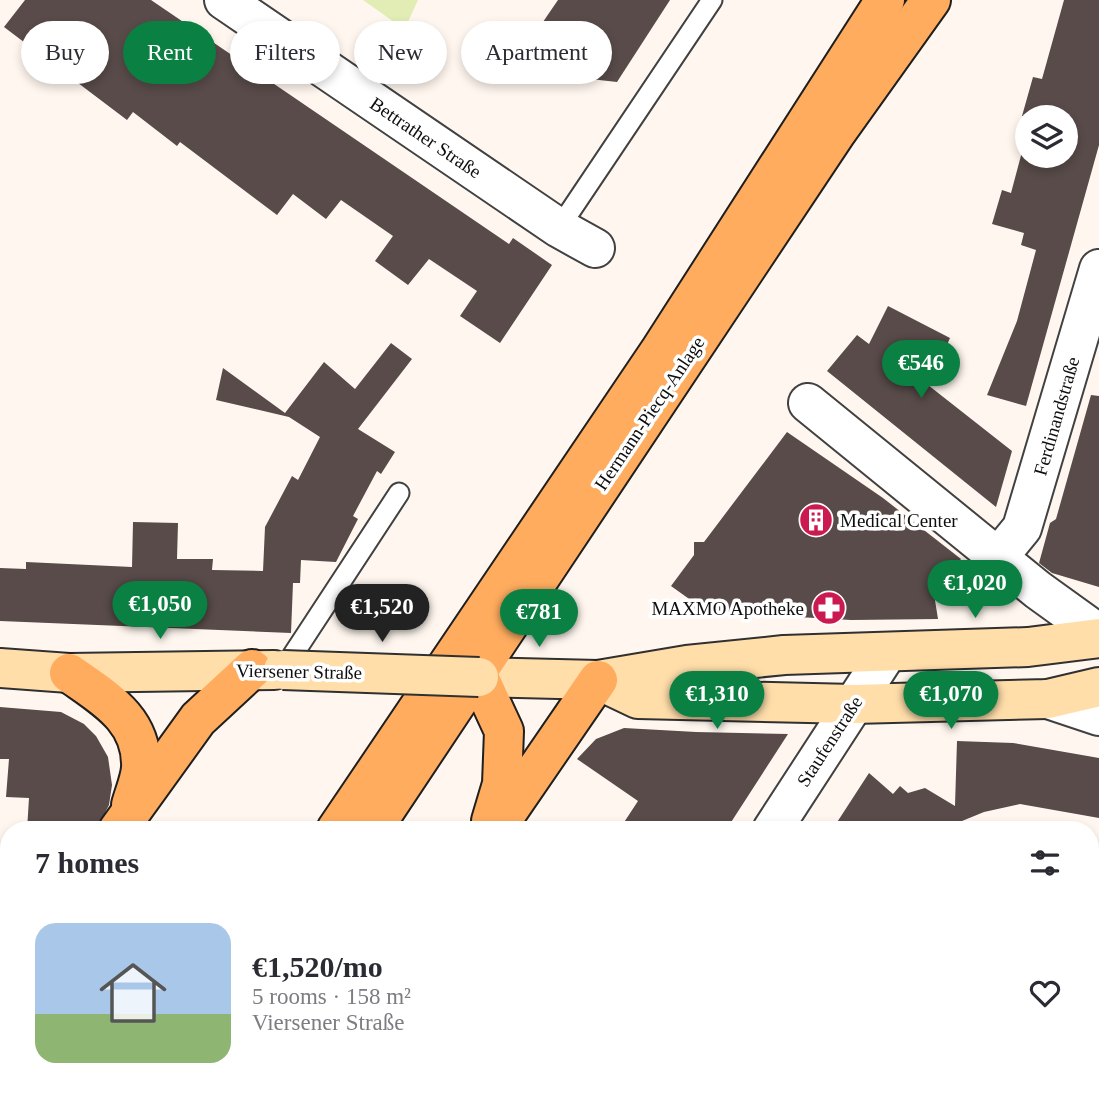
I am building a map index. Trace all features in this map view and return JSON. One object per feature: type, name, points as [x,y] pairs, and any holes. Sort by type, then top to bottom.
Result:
[{"type":"main road","name":"Hermann-Piecq-Anlage","points":[[342,821],[659,352],[886,0]]},
{"type":"main road","name":"Hermann-Piecq-Anlage","points":[[378,821],[836,133],[931,0]]},
{"type":"main road","name":"Viersener Straße","points":[[0,668],[69,673],[267,669],[598,680],[687,664],[784,655],[1028,647],[1099,636]]},
{"type":"main road","points":[[123,821],[198,719],[267,669]]},
{"type":"main road","points":[[69,673],[120,709],[133,730],[141,768],[123,821]]},
{"type":"main road","points":[[479,677],[504,731],[502,785],[491,821]]},
{"type":"main road","name":"Viersener Straße","points":[[598,680],[638,699],[854,704],[1048,699],[1099,687]]},
{"type":"main road","points":[[501,821],[598,680]]},
{"type":"street","name":"Bettrather Straße","points":[[224,0],[559,228],[595,248]]},
{"type":"street","name":"Ferdinandstraße","points":[[999,556],[1023,528],[1099,270]]},
{"type":"street","points":[[808,403],[1038,590],[1099,636]]},
{"type":"street","name":"Staufenstraße","points":[[778,821],[887,653]]},
{"type":"street","points":[[1048,699],[1099,716]]},
{"type":"lane","points":[[559,228],[712,0]]},
{"type":"lane","points":[[267,669],[399,493]]},
{"type":"green space","points":[[363,0],[418,0],[408,21],[393,21]]},
{"type":"building","points":[[25,0],[151,0],[182,21],[123,21],[123,84],[216,84],[216,44],[230,54],[230,84],[274,84],[509,244],[513,238],[552,265],[500,343],[460,316],[477,291],[429,259],[408,285],[375,261],[393,236],[341,200],[326,219],[293,194],[277,215],[180,142],[177,146],[133,112],[127,120],[79,84],[109,84],[109,21],[21,21],[21,40],[4,27]]},
{"type":"building","points":[[558,0],[670,0],[617,82],[612,81],[612,21],[544,21]]},
{"type":"building","points":[[1064,0],[1099,0],[1099,145],[1026,406],[987,395],[1017,321],[1036,250],[1021,245],[1024,233],[992,224],[1002,190],[1011,193],[1018,168],[1078,168],[1078,105],[1025,105],[1033,77],[1042,79]]},
{"type":"building","points":[[888,306],[950,338],[932,379],[914,374],[1012,451],[996,507],[827,371],[857,335],[869,344]]},
{"type":"building","points":[[391,343],[412,359],[358,429],[395,452],[381,474],[377,471],[353,516],[358,519],[336,562],[301,560],[300,583],[293,583],[291,633],[0,621],[0,568],[26,569],[26,562],[132,567],[133,522],[178,523],[177,559],[213,559],[212,570],[263,571],[265,527],[292,476],[298,480],[320,437],[289,417],[216,400],[223,368],[285,413],[324,362],[355,389]]},
{"type":"building","points":[[1091,395],[1099,396],[1099,587],[1052,573],[1039,563],[1050,523],[1056,519]]},
{"type":"building","name":"Medical Center","points":[[787,432],[883,498],[961,559],[934,594],[938,619],[851,620],[692,611],[692,601],[671,586],[694,555],[694,542],[704,542]]},
{"type":"building","points":[[0,707],[61,712],[84,724],[96,736],[108,757],[112,785],[109,805],[101,821],[28,821],[29,798],[6,797],[9,759],[0,759]]},
{"type":"building","points":[[624,728],[788,734],[732,821],[625,821],[638,801],[577,759],[596,739]]},
{"type":"building","points":[[957,741],[1013,743],[1099,758],[1099,818],[1020,804],[984,812],[962,821],[838,821],[869,773],[893,794],[900,786],[908,793],[925,788],[955,806]]},
{"type":"place","name":"Medical Center","points":[[816,520]]},
{"type":"place","name":"MAXMO Apotheke","points":[[829,608]]}]
